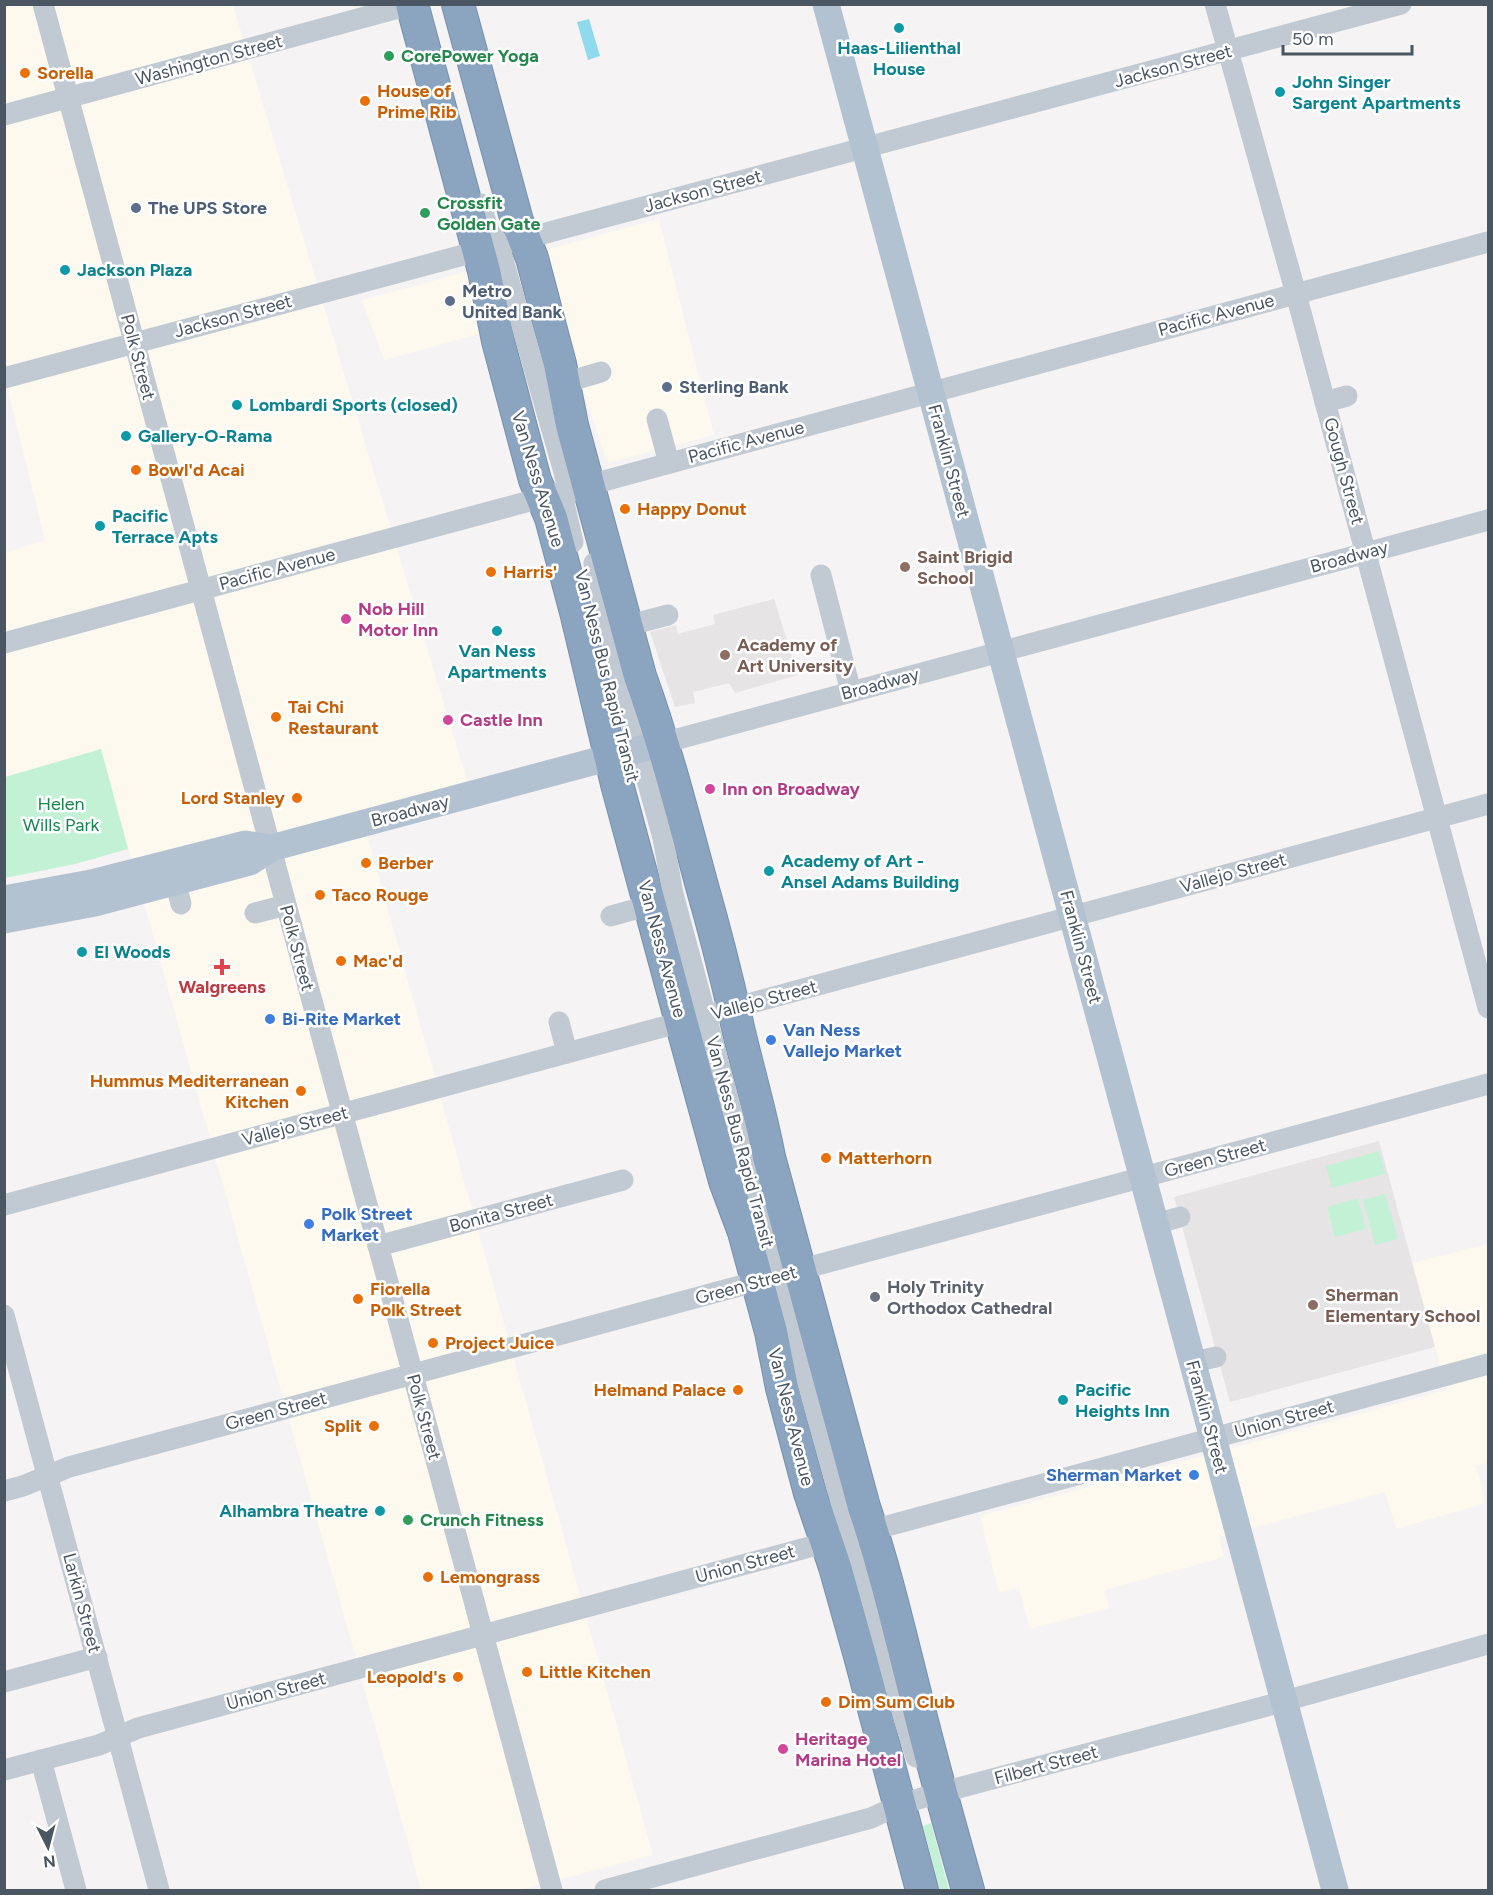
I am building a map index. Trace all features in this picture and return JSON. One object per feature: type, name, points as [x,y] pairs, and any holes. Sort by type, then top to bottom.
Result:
[{"type":"highway","name":"Van Ness Avenue","points":[[458,4],[517,221],[501,245]]},
{"type":"highway","name":"Van Ness Avenue","points":[[412,5],[501,245],[498,341],[535,480],[566,491],[627,626],[640,676],[634,751],[661,900],[707,1015],[759,1107],[769,1157],[778,1276],[849,1536],[835,1568],[860,1656],[923,1798],[968,1890]]},
{"type":"highway","name":"Van Ness Avenue","points":[[501,245],[532,258],[564,383],[572,425],[566,491],[551,518],[574,605],[726,973],[707,1015],[725,1181],[744,1232],[778,1276],[771,1332],[782,1388],[908,1660],[917,1704],[923,1798],[922,1890]]},
{"type":"main road","name":"Franklin Street","points":[[826,4],[1143,1177],[1167,1220],[1204,1360],[1213,1438],[1335,1890]]},
{"type":"main road","name":"Broadway","points":[[4,920],[95,903],[178,893],[250,862],[271,848],[634,751]]},
{"type":"main road","name":"Broadway","points":[[4,899],[91,883],[245,844],[271,848]]},
{"type":"street","name":"Polk Street","points":[[43,4],[552,1890]]},
{"type":"street","points":[[427,4],[488,229],[501,245]]},
{"type":"street","points":[[443,4],[502,225],[501,245]]},
{"type":"street","name":"Gough Street","points":[[1215,4],[1296,294],[1488,1008]]},
{"type":"street","name":"Jackson Street","points":[[4,378],[1401,4]]},
{"type":"street","name":"Washington Street","points":[[4,115],[412,5]]},
{"type":"street","name":"Pacific Avenue","points":[[4,643],[1488,242]]},
{"type":"street","points":[[564,383],[601,372]]},
{"type":"street","points":[[1325,402],[1347,396]]},
{"type":"street","points":[[657,419],[669,463]]},
{"type":"street","name":"Broadway","points":[[634,751],[1488,519]]},
{"type":"street","points":[[821,575],[851,692]]},
{"type":"street","points":[[627,626],[668,615]]},
{"type":"street","name":"Vallejo Street","points":[[4,1205],[1488,804]]},
{"type":"street","points":[[611,916],[661,900]]},
{"type":"street","points":[[255,913],[286,905]]},
{"type":"street","points":[[559,1022],[567,1053]]},
{"type":"street","name":"Green Street","points":[[4,1491],[80,1464],[1488,1084]]},
{"type":"street","name":"Bonita Street","points":[[378,1246],[623,1180]]},
{"type":"street","name":"Larkin Street","points":[[4,1316],[159,1890]]},
{"type":"street","name":"Union Street","points":[[4,1770],[99,1745],[138,1728],[1488,1364]]},
{"type":"street","points":[[849,1536],[884,1668],[900,1706],[923,1798],[954,1890]]},
{"type":"street","name":"Filbert Street","points":[[606,1890],[871,1818],[923,1798],[1488,1644]]},
{"type":"street","points":[[4,1682],[97,1657]]},
{"type":"street","points":[[884,1668],[888,1707],[904,1779],[923,1798]]},
{"type":"street","points":[[41,1761],[76,1890]]},
{"type":"shaded area","points":[[5,5],[233,5],[471,794],[364,824],[653,1855],[519,1890],[421,1890],[101,750],[5,777],[5,553],[45,540],[5,378]]},
{"type":"shaded area","points":[[659,219],[714,435],[608,463],[556,313],[384,360],[362,300]]},
{"type":"shaded area","name":"Academy of Art University","points":[[774,599],[798,675],[735,693],[729,683],[693,692],[695,703],[675,707],[650,632],[676,625],[678,634],[715,624],[713,615]]},
{"type":"shaded area","name":"Sherman Elementary School","points":[[1379,1141],[1435,1347],[1230,1402],[1174,1197]]},
{"type":"shaded area","points":[[1488,1244],[1488,1462],[1476,1466],[1486,1503],[1396,1529],[1385,1492],[1219,1537],[1224,1557],[1105,1590],[1109,1608],[1030,1629],[1019,1588],[999,1593],[980,1516],[1447,1390],[1412,1263]]},
{"type":"green space","name":"Helen Wills Park","points":[[101,749],[128,849],[75,864],[5,878],[5,777]]},
{"type":"green space","points":[[1379,1151],[1385,1174],[1332,1188],[1326,1166]]},
{"type":"green space","points":[[1385,1194],[1398,1239],[1375,1245],[1363,1200]]},
{"type":"green space","points":[[1358,1198],[1366,1229],[1335,1237],[1327,1207]]},
{"type":"green space","points":[[931,1823],[949,1890],[940,1890],[923,1826]]},
{"type":"water","points":[[589,19],[600,56],[588,60],[577,22]]},
{"type":"place","name":"Haas-Lilienthal House","points":[[899,28]]},
{"type":"place","name":"CorePower Yoga","points":[[389,56]]},
{"type":"place","name":"Sorella","points":[[25,73]]},
{"type":"place","name":"John Singer Sargent Apartments","points":[[1280,92]]},
{"type":"place","name":"House of Prime Rib","points":[[365,101]]},
{"type":"place","name":"The UPS Store","points":[[136,208]]},
{"type":"place","name":"Crossfit Golden Gate","points":[[425,213]]},
{"type":"place","name":"Jackson Plaza","points":[[65,270]]},
{"type":"place","name":"Metro United Bank","points":[[450,301]]},
{"type":"place","name":"Sterling Bank","points":[[667,387]]},
{"type":"place","name":"Lombardi Sports (closed)","points":[[237,405]]},
{"type":"place","name":"Gallery-O-Rama","points":[[126,436]]},
{"type":"place","name":"Bowl'd Acai","points":[[136,470]]},
{"type":"place","name":"Happy Donut","points":[[625,509]]},
{"type":"place","name":"Pacific Terrace Apts","points":[[100,526]]},
{"type":"place","name":"Saint Brigid School","points":[[905,567]]},
{"type":"place","name":"Harris'","points":[[491,572]]},
{"type":"place","name":"Nob Hill Motor Inn","points":[[346,619]]},
{"type":"place","name":"Van Ness Apartments","points":[[497,631]]},
{"type":"place","name":"Academy of Art University","points":[[725,655]]},
{"type":"place","name":"Tai Chi Restaurant","points":[[276,717]]},
{"type":"place","name":"Castle Inn","points":[[448,720]]},
{"type":"place","name":"Inn on Broadway","points":[[710,789]]},
{"type":"place","name":"Lord Stanley","points":[[297,798]]},
{"type":"place","name":"Berber","points":[[366,863]]},
{"type":"place","name":"Academy of Art - Ansel Adams Building","points":[[769,871]]},
{"type":"place","name":"Taco Rouge","points":[[320,895]]},
{"type":"place","name":"El Woods","points":[[82,952]]},
{"type":"place","name":"Mac'd","points":[[341,961]]},
{"type":"place","name":"Walgreens","points":[[222,967]]},
{"type":"place","name":"Bi-Rite Market","points":[[270,1019]]},
{"type":"place","name":"Van Ness Vallejo Market","points":[[771,1040]]},
{"type":"place","name":"Hummus Mediterranean Kitchen","points":[[301,1091]]},
{"type":"place","name":"Matterhorn","points":[[826,1158]]},
{"type":"place","name":"Polk Street Market","points":[[309,1224]]},
{"type":"place","name":"Holy Trinity Orthodox Cathedral","points":[[875,1297]]},
{"type":"place","name":"Fiorella Polk Street","points":[[358,1299]]},
{"type":"place","name":"Sherman Elementary School","points":[[1313,1305]]},
{"type":"place","name":"Project Juice","points":[[433,1343]]},
{"type":"place","name":"Helmand Palace","points":[[738,1390]]},
{"type":"place","name":"Pacific Heights Inn","points":[[1063,1400]]},
{"type":"place","name":"Split","points":[[374,1426]]},
{"type":"place","name":"Sherman Market","points":[[1194,1475]]},
{"type":"place","name":"Alhambra Theatre","points":[[380,1511]]},
{"type":"place","name":"Crunch Fitness","points":[[408,1520]]},
{"type":"place","name":"Lemongrass","points":[[428,1577]]},
{"type":"place","name":"Little Kitchen","points":[[527,1672]]},
{"type":"place","name":"Leopold's","points":[[458,1677]]},
{"type":"place","name":"Dim Sum Club","points":[[826,1702]]},
{"type":"place","name":"Heritage Marina Hotel","points":[[783,1749]]}]
